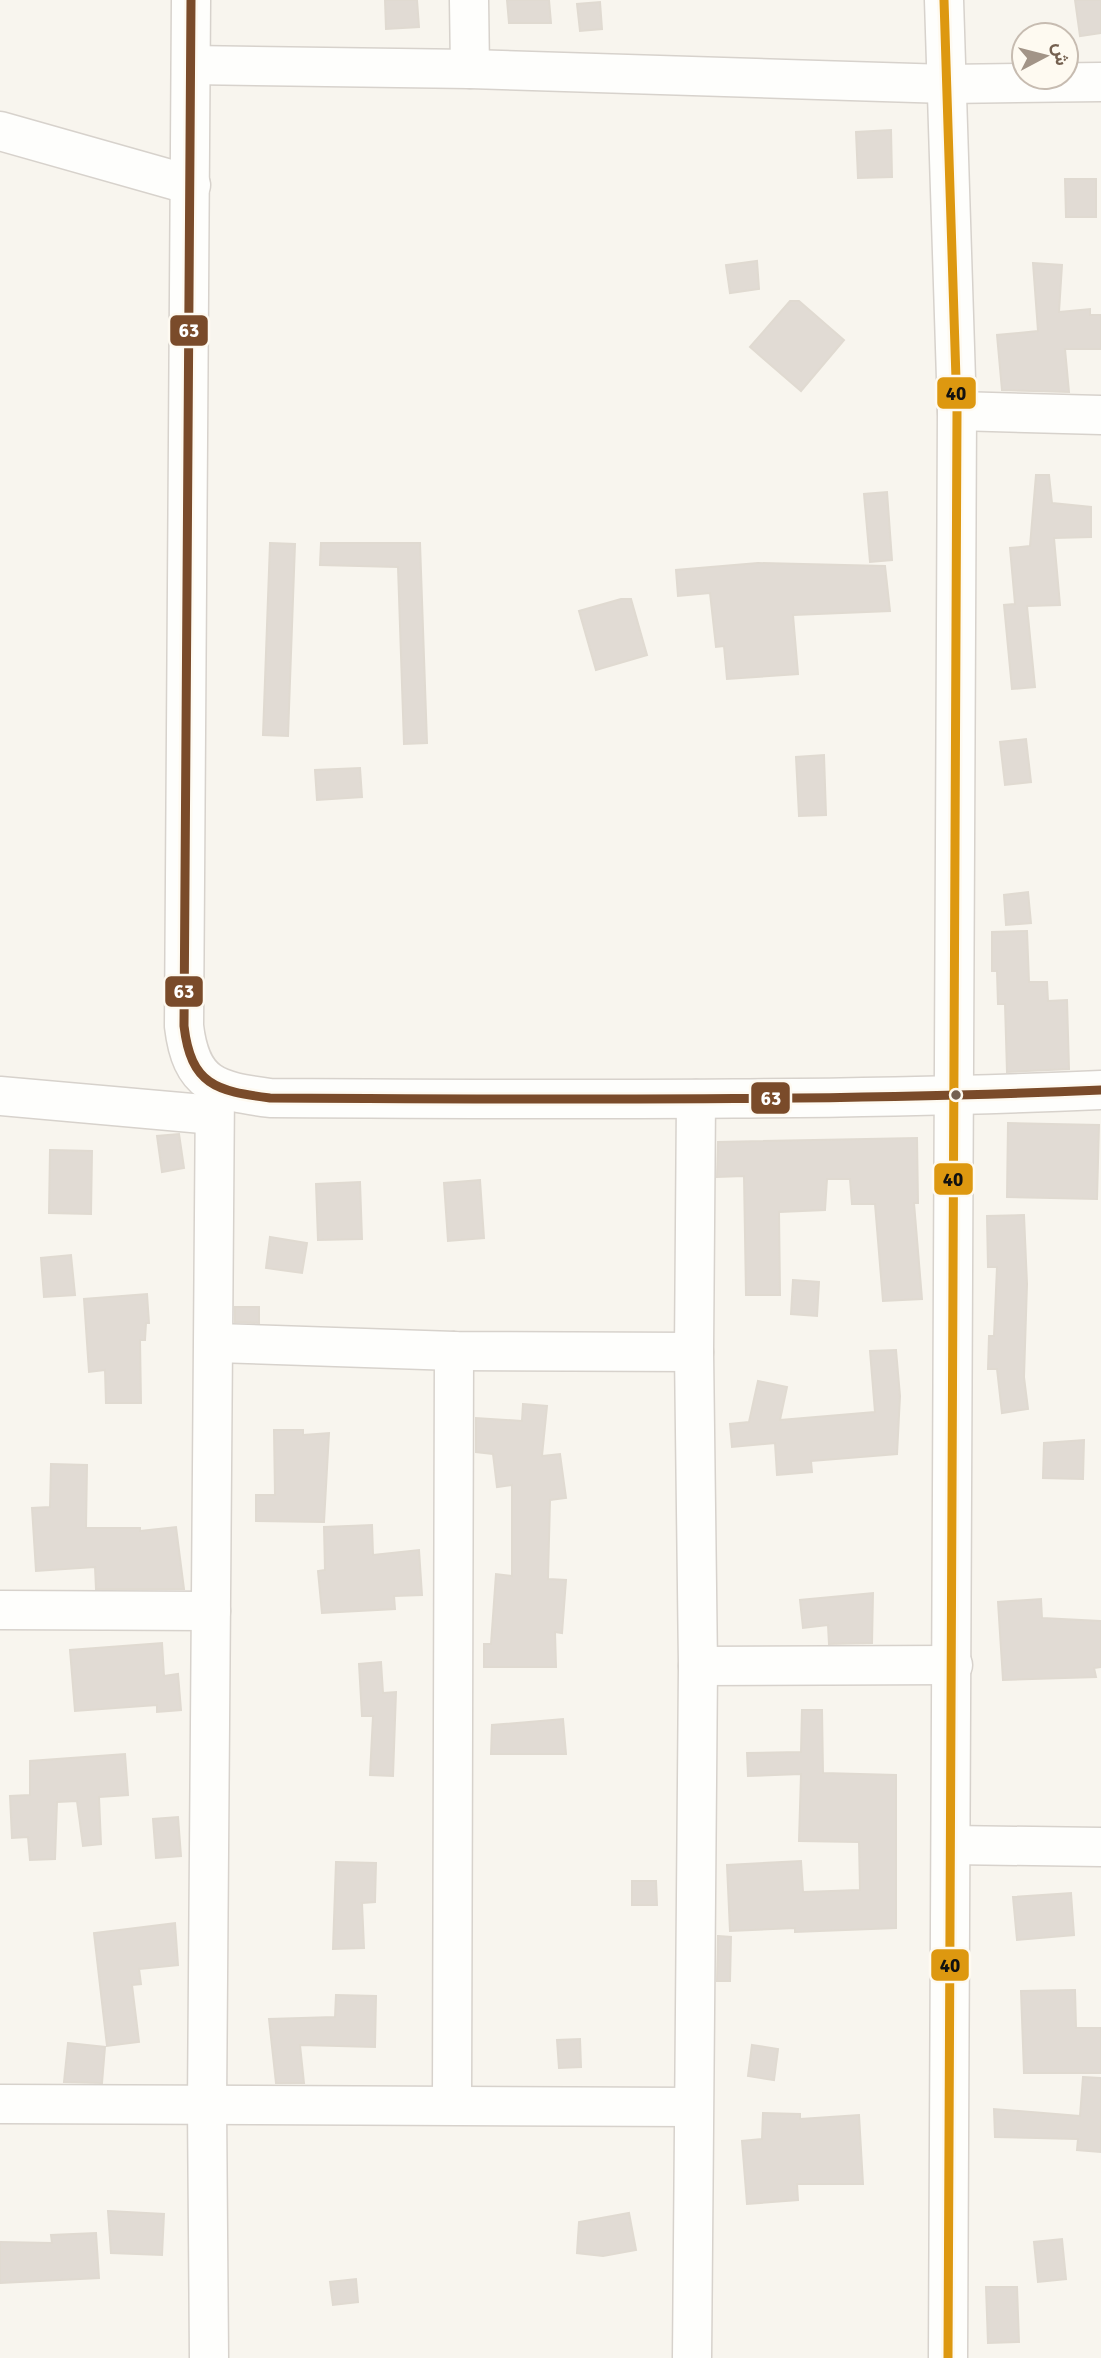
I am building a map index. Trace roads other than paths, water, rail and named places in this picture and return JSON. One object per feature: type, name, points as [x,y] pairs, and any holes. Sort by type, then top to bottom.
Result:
[{"type":"street","points":[[191,0],[184,1026],[187,1050],[215,1102],[216,1343],[207,2105],[209,2358]]},
{"type":"street","points":[[468,0],[470,69]]},
{"type":"street","points":[[944,0],[957,411],[948,2358]]},
{"type":"street","points":[[191,65],[470,69],[947,84],[1101,82]]},
{"type":"street","points":[[0,131],[191,185]]},
{"type":"street","points":[[957,411],[1101,415]]},
{"type":"street","points":[[0,1096],[215,1102],[270,1098],[696,1099],[952,1096],[1101,1090]]},
{"type":"street","points":[[692,2358],[692,2106],[698,1665],[694,1352],[696,1099]]},
{"type":"street","points":[[216,1343],[454,1351],[694,1352]]},
{"type":"street","points":[[452,2105],[454,1351]]},
{"type":"street","points":[[0,1610],[211,1611]]},
{"type":"street","points":[[698,1665],[953,1665]]},
{"type":"street","points":[[952,1845],[1101,1847]]},
{"type":"street","points":[[0,2104],[692,2106]]}]
